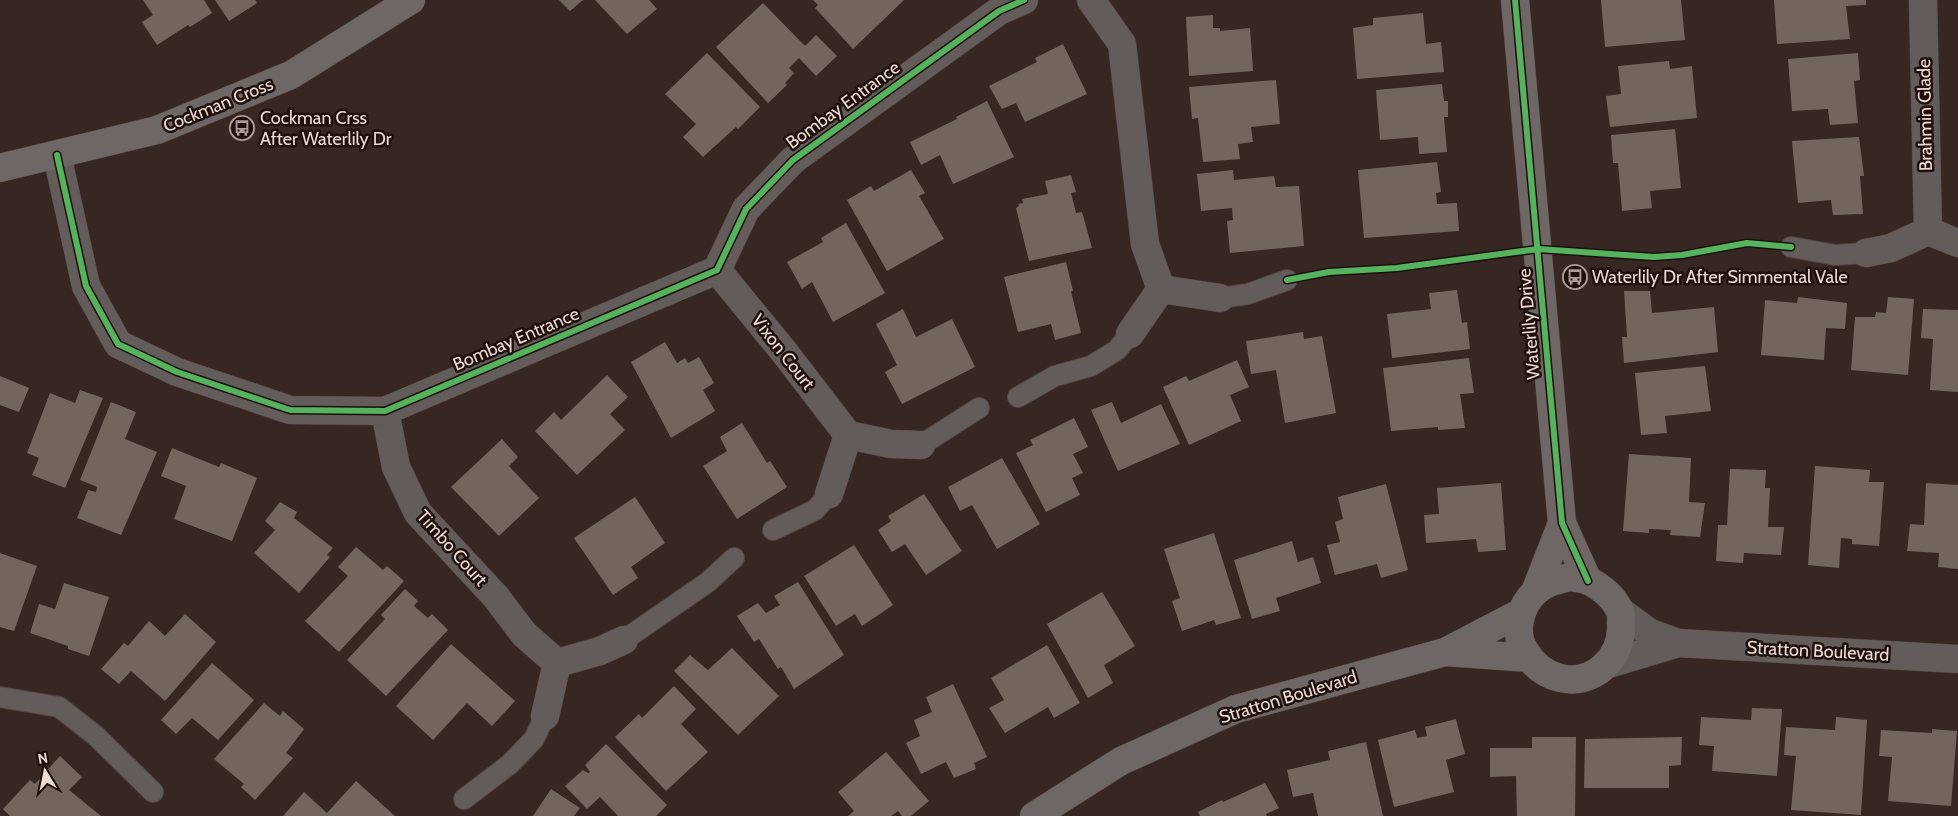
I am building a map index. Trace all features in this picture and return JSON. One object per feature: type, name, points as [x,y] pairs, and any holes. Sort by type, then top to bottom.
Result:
[{"type":"street","name":"Cockman Cross","points":[[2,166],[58,155],[157,130],[292,75],[411,0]]},
{"type":"street","name":"Bombay Entrance","points":[[58,155],[86,286],[118,344],[177,372],[290,410],[385,411],[717,270],[746,209],[793,160],[999,11],[1024,0]]},
{"type":"street","points":[[1091,0],[1122,44],[1145,244],[1161,289]]},
{"type":"street","name":"Waterlily Drive","points":[[1515,0],[1562,523],[1588,581]]},
{"type":"street","name":"Brahmin Glade","points":[[1923,0],[1928,231]]},
{"type":"street","points":[[1866,253],[1891,248],[1928,231],[1958,243]]},
{"type":"street","name":"Vixon Court","points":[[717,270],[848,435]]},
{"type":"street","points":[[1161,289],[1220,298]]},
{"type":"street","points":[[1130,334],[1161,289]]},
{"type":"street","name":"Timbo Court","points":[[385,411],[396,466],[418,514],[496,597],[524,634],[557,663]]},
{"type":"street","points":[[829,494],[848,435],[891,444],[921,445]]},
{"type":"street","name":"Waterlily Drive","points":[[1528,602],[1562,523]]},
{"type":"street","points":[[1570,577],[1588,581],[1610,595],[1620,611],[1622,633],[1617,650],[1608,664],[1594,674],[1577,680],[1550,676],[1532,662],[1522,647],[1519,630],[1528,602],[1550,582],[1570,577]]},
{"type":"street","name":"Stratton Boulevard","points":[[1034,816],[1121,761],[1236,709],[1445,652],[1528,602]]},
{"type":"street","name":"Stratton Boulevard","points":[[1620,611],[1650,633],[1678,643],[1958,659]]},
{"type":"street","points":[[545,716],[557,663],[600,651],[624,640]]},
{"type":"street","name":"Stratton Boulevard","points":[[1608,664],[1678,643]]},
{"type":"street","name":"Stratton Boulevard","points":[[1445,652],[1529,658]]},
{"type":"lane","points":[[1791,247],[1835,255],[1866,253]]},
{"type":"lane","points":[[1220,298],[1248,294],[1288,280]]},
{"type":"lane","points":[[1018,397],[1055,376],[1091,366],[1117,350],[1130,334]]},
{"type":"lane","points":[[921,445],[979,408]]},
{"type":"lane","points":[[773,530],[815,510],[829,494]]},
{"type":"lane","points":[[624,640],[708,582],[734,558]]},
{"type":"lane","points":[[0,697],[59,707],[96,736],[153,792]]},
{"type":"lane","points":[[464,799],[510,764],[534,739],[545,716]]},
{"type":"building","points":[[143,0],[204,0],[212,13],[190,27],[188,25],[157,45],[142,22],[153,15]]},
{"type":"building","points":[[215,0],[255,0],[257,3],[229,21]]},
{"type":"building","points":[[559,0],[583,0],[570,11]]},
{"type":"building","points":[[595,0],[649,0],[657,9],[627,34]]},
{"type":"building","points":[[813,0],[904,0],[853,49],[815,8],[818,5]]},
{"type":"building","points":[[1601,0],[1681,0],[1685,40],[1605,47]]},
{"type":"building","points":[[1774,0],[1866,0],[1866,5],[1846,6],[1850,39],[1777,44]]},
{"type":"building","points":[[763,3],[805,46],[816,35],[837,56],[816,76],[799,58],[789,68],[794,73],[785,83],[787,85],[768,103],[716,47]]},
{"type":"building","points":[[1423,13],[1426,44],[1441,42],[1444,72],[1357,79],[1353,28],[1373,25],[1373,18]]},
{"type":"building","points":[[1213,15],[1213,28],[1220,28],[1220,31],[1250,28],[1253,71],[1189,76],[1186,17]]},
{"type":"building","points":[[1063,44],[1087,94],[1025,122],[1016,103],[1002,109],[989,86],[1037,62],[1035,58]]},
{"type":"building","points":[[707,53],[760,107],[738,129],[736,127],[703,157],[683,137],[696,124],[665,94]]},
{"type":"building","points":[[1858,53],[1860,80],[1854,81],[1858,123],[1830,125],[1828,109],[1792,111],[1788,59]]},
{"type":"building","points":[[1669,61],[1670,69],[1692,66],[1697,118],[1610,127],[1606,96],[1621,94],[1618,66]]},
{"type":"building","points":[[1276,80],[1280,124],[1251,127],[1253,142],[1238,144],[1240,159],[1203,162],[1198,118],[1192,119],[1189,87]]},
{"type":"building","points":[[1442,84],[1444,101],[1448,101],[1448,117],[1444,117],[1447,152],[1419,154],[1418,137],[1380,140],[1376,90]]},
{"type":"building","points":[[987,101],[1014,157],[953,184],[940,155],[921,165],[910,142],[957,119],[956,117]]},
{"type":"building","points":[[1675,129],[1681,188],[1650,191],[1652,208],[1622,211],[1618,163],[1613,163],[1611,135]]},
{"type":"building","points":[[1859,137],[1864,176],[1860,176],[1863,214],[1833,215],[1831,200],[1798,203],[1792,141]]},
{"type":"building","points":[[1437,162],[1441,192],[1436,193],[1437,204],[1457,203],[1459,231],[1364,238],[1358,170]]},
{"type":"building","points":[[911,170],[925,193],[919,196],[944,239],[887,271],[847,200],[871,186],[874,191]]},
{"type":"building","points":[[1233,170],[1234,180],[1274,176],[1276,187],[1299,186],[1304,246],[1230,253],[1227,221],[1233,220],[1232,208],[1201,211],[1197,174]]},
{"type":"building","points":[[1071,175],[1076,192],[1071,193],[1076,213],[1082,212],[1092,248],[1029,261],[1016,208],[1019,206],[1018,204],[1023,203],[1022,199],[1048,194],[1045,181]]},
{"type":"building","points":[[846,223],[885,293],[833,322],[812,282],[802,289],[787,262],[823,242],[821,238]]},
{"type":"building","points":[[1066,262],[1081,333],[1055,340],[1051,324],[1018,332],[1004,277]]},
{"type":"building","points":[[1457,290],[1462,323],[1467,322],[1470,349],[1392,358],[1387,314],[1431,309],[1429,293]]},
{"type":"building","points":[[1624,291],[1650,291],[1652,313],[1714,307],[1718,352],[1624,363],[1622,337],[1627,337]]},
{"type":"building","points":[[1798,297],[1847,303],[1845,329],[1826,328],[1824,360],[1761,355],[1765,300],[1797,303]]},
{"type":"building","points":[[1888,297],[1914,299],[1908,375],[1851,370],[1855,317],[1875,317],[1876,312],[1886,313]]},
{"type":"building","points":[[903,309],[916,337],[952,319],[975,367],[902,404],[885,372],[897,365],[876,324]]},
{"type":"building","points":[[1923,309],[1958,310],[1958,392],[1930,390],[1933,339],[1921,338]]},
{"type":"building","points":[[1303,332],[1304,339],[1322,336],[1336,413],[1285,423],[1276,370],[1251,374],[1246,341]]},
{"type":"building","points":[[665,342],[677,363],[685,358],[688,363],[699,357],[714,383],[703,390],[715,411],[671,438],[631,362]]},
{"type":"building","points":[[1469,358],[1474,393],[1460,394],[1465,428],[1438,430],[1438,427],[1391,431],[1383,368]]},
{"type":"building","points":[[1237,360],[1249,387],[1230,395],[1241,421],[1189,445],[1163,387],[1186,376],[1189,381]]},
{"type":"building","points":[[1705,366],[1711,411],[1665,416],[1667,433],[1641,435],[1635,373]]},
{"type":"building","points":[[607,375],[628,397],[610,414],[625,430],[577,475],[535,431],[554,412],[561,420]]},
{"type":"building","points":[[0,376],[29,388],[19,412],[0,405]]},
{"type":"building","points":[[80,390],[103,398],[65,488],[32,475],[39,458],[27,453],[50,393],[75,403]]},
{"type":"building","points":[[111,402],[136,412],[125,439],[157,452],[121,535],[77,518],[88,490],[96,492],[97,487],[80,480]]},
{"type":"building","points":[[1112,402],[1121,423],[1161,404],[1180,444],[1118,471],[1091,410]]},
{"type":"building","points":[[1074,418],[1088,447],[1073,454],[1083,473],[1072,478],[1080,495],[1046,512],[1016,453],[1033,445],[1030,440]]},
{"type":"building","points":[[742,423],[767,463],[770,461],[787,487],[737,519],[703,466],[727,451],[720,437]]},
{"type":"building","points":[[502,439],[518,457],[509,466],[539,498],[499,536],[451,487]]},
{"type":"building","points":[[172,448],[219,467],[221,463],[257,478],[232,541],[174,519],[186,486],[161,476]]},
{"type":"building","points":[[1629,454],[1691,458],[1689,502],[1705,503],[1700,537],[1670,535],[1671,530],[1649,529],[1649,533],[1623,531]]},
{"type":"building","points":[[1002,458],[1040,524],[997,549],[972,505],[960,511],[948,487]]},
{"type":"building","points":[[1815,466],[1870,470],[1869,482],[1884,482],[1879,546],[1852,544],[1852,539],[1841,538],[1839,568],[1808,565]]},
{"type":"building","points":[[1730,469],[1766,470],[1765,488],[1770,488],[1768,527],[1784,527],[1781,555],[1744,553],[1743,563],[1716,561],[1718,525],[1727,525]]},
{"type":"building","points":[[1501,483],[1506,550],[1478,552],[1476,539],[1426,543],[1424,515],[1439,514],[1437,488]]},
{"type":"building","points":[[1926,483],[1958,485],[1958,569],[1938,567],[1939,553],[1907,551],[1910,524],[1924,525]]},
{"type":"building","points":[[1386,484],[1408,570],[1381,578],[1377,564],[1335,575],[1327,545],[1340,542],[1335,522],[1343,519],[1338,497]]},
{"type":"building","points":[[924,494],[962,551],[926,575],[905,544],[892,552],[878,530],[891,521],[888,516]]},
{"type":"building","points":[[635,497],[665,543],[631,567],[638,578],[613,595],[574,538]]},
{"type":"building","points":[[280,502],[297,512],[294,518],[333,548],[327,555],[330,557],[299,593],[254,553],[275,530],[265,521]]},
{"type":"building","points":[[1214,533],[1241,618],[1216,625],[1214,620],[1182,631],[1172,601],[1180,598],[1164,549]]},
{"type":"building","points":[[1292,541],[1298,562],[1313,557],[1321,583],[1276,598],[1280,611],[1252,619],[1234,560]]},
{"type":"building","points":[[854,545],[893,605],[862,626],[855,614],[836,626],[804,576]]},
{"type":"building","points":[[356,547],[383,570],[387,566],[404,581],[339,652],[305,621],[348,576],[338,567]]},
{"type":"building","points":[[0,553],[37,566],[14,631],[0,627]]},
{"type":"building","points":[[798,582],[844,655],[794,689],[781,667],[778,669],[759,639],[754,642],[737,616],[758,603],[766,613],[780,605],[774,596]]},
{"type":"building","points":[[64,583],[109,597],[89,656],[68,649],[68,646],[30,633],[39,604],[55,609]]},
{"type":"building","points":[[405,589],[418,601],[414,606],[428,618],[432,614],[448,630],[386,696],[347,660],[385,619],[381,615]]},
{"type":"building","points":[[1102,592],[1135,646],[1104,665],[1113,683],[1088,698],[1047,624]]},
{"type":"building","points":[[185,614],[216,642],[165,701],[131,671],[119,684],[101,669],[124,643],[128,646],[149,621],[165,636]]},
{"type":"building","points":[[451,644],[515,701],[492,726],[467,703],[433,740],[396,706]]},
{"type":"building","points":[[1047,645],[1080,703],[1054,718],[1048,707],[1005,733],[989,708],[1004,700],[991,678]]},
{"type":"building","points":[[732,648],[779,696],[738,735],[674,671],[690,655],[708,670]]},
{"type":"building","points":[[212,663],[254,700],[218,740],[192,718],[176,734],[161,720]]},
{"type":"building","points":[[953,684],[987,757],[974,763],[976,769],[954,778],[946,762],[921,774],[906,743],[920,736],[914,720],[932,712],[926,697]]},
{"type":"building","points":[[674,686],[696,709],[681,724],[708,752],[666,791],[615,737],[639,714],[642,718]]},
{"type":"building","points":[[264,703],[280,716],[283,711],[304,729],[286,753],[293,758],[255,800],[241,787],[244,784],[214,759]]},
{"type":"building","points":[[1752,708],[1782,709],[1777,776],[1712,771],[1714,746],[1699,745],[1701,717],[1751,720]]},
{"type":"building","points":[[1836,717],[1867,720],[1861,815],[1791,810],[1796,756],[1784,755],[1786,727],[1835,730]]},
{"type":"building","points":[[1456,719],[1465,754],[1446,760],[1454,792],[1394,807],[1378,740],[1415,730],[1417,738],[1427,736],[1425,727]]},
{"type":"building","points":[[1932,729],[1957,731],[1951,806],[1888,801],[1892,757],[1879,756],[1881,730],[1932,733]]},
{"type":"building","points":[[1532,737],[1576,737],[1575,816],[1517,816],[1516,776],[1490,777],[1490,748],[1532,748]]},
{"type":"building","points":[[1682,737],[1681,765],[1669,766],[1669,788],[1584,788],[1585,739]]},
{"type":"building","points":[[1366,742],[1383,816],[1318,816],[1313,793],[1293,797],[1287,770],[1330,760],[1328,751]]},
{"type":"building","points":[[606,744],[667,805],[656,816],[618,816],[600,797],[587,809],[565,786],[583,770],[588,773],[590,772],[585,765]]},
{"type":"building","points":[[886,752],[929,801],[911,816],[902,816],[898,811],[891,816],[848,816],[854,811],[838,792]]},
{"type":"building","points":[[60,756],[82,777],[69,790],[101,816],[10,816],[3,809],[30,780],[35,784]]},
{"type":"building","points":[[356,781],[395,816],[283,816],[304,792],[327,813]]},
{"type":"building","points":[[1265,783],[1279,808],[1266,814],[1267,816],[1200,816],[1198,812],[1222,800],[1223,802]]},
{"type":"building","points":[[551,789],[580,808],[574,816],[533,816]]},
{"type":"cycle path","points":[[57,155],[86,286],[118,344],[177,372],[290,410],[385,411],[717,270],[746,209],[793,160],[999,11],[1024,0]]},
{"type":"cycle path","points":[[1515,0],[1562,523],[1588,581]]},
{"type":"cycle path","points":[[1287,280],[1329,272],[1397,268],[1538,249],[1654,257],[1682,255],[1747,243],[1791,247]]},
{"type":"place","name":"Cockman Crss After Waterlily Dr","points":[[242,128]]},
{"type":"place","name":"Waterlily Dr After Simmental Vale","points":[[1575,277]]}]
